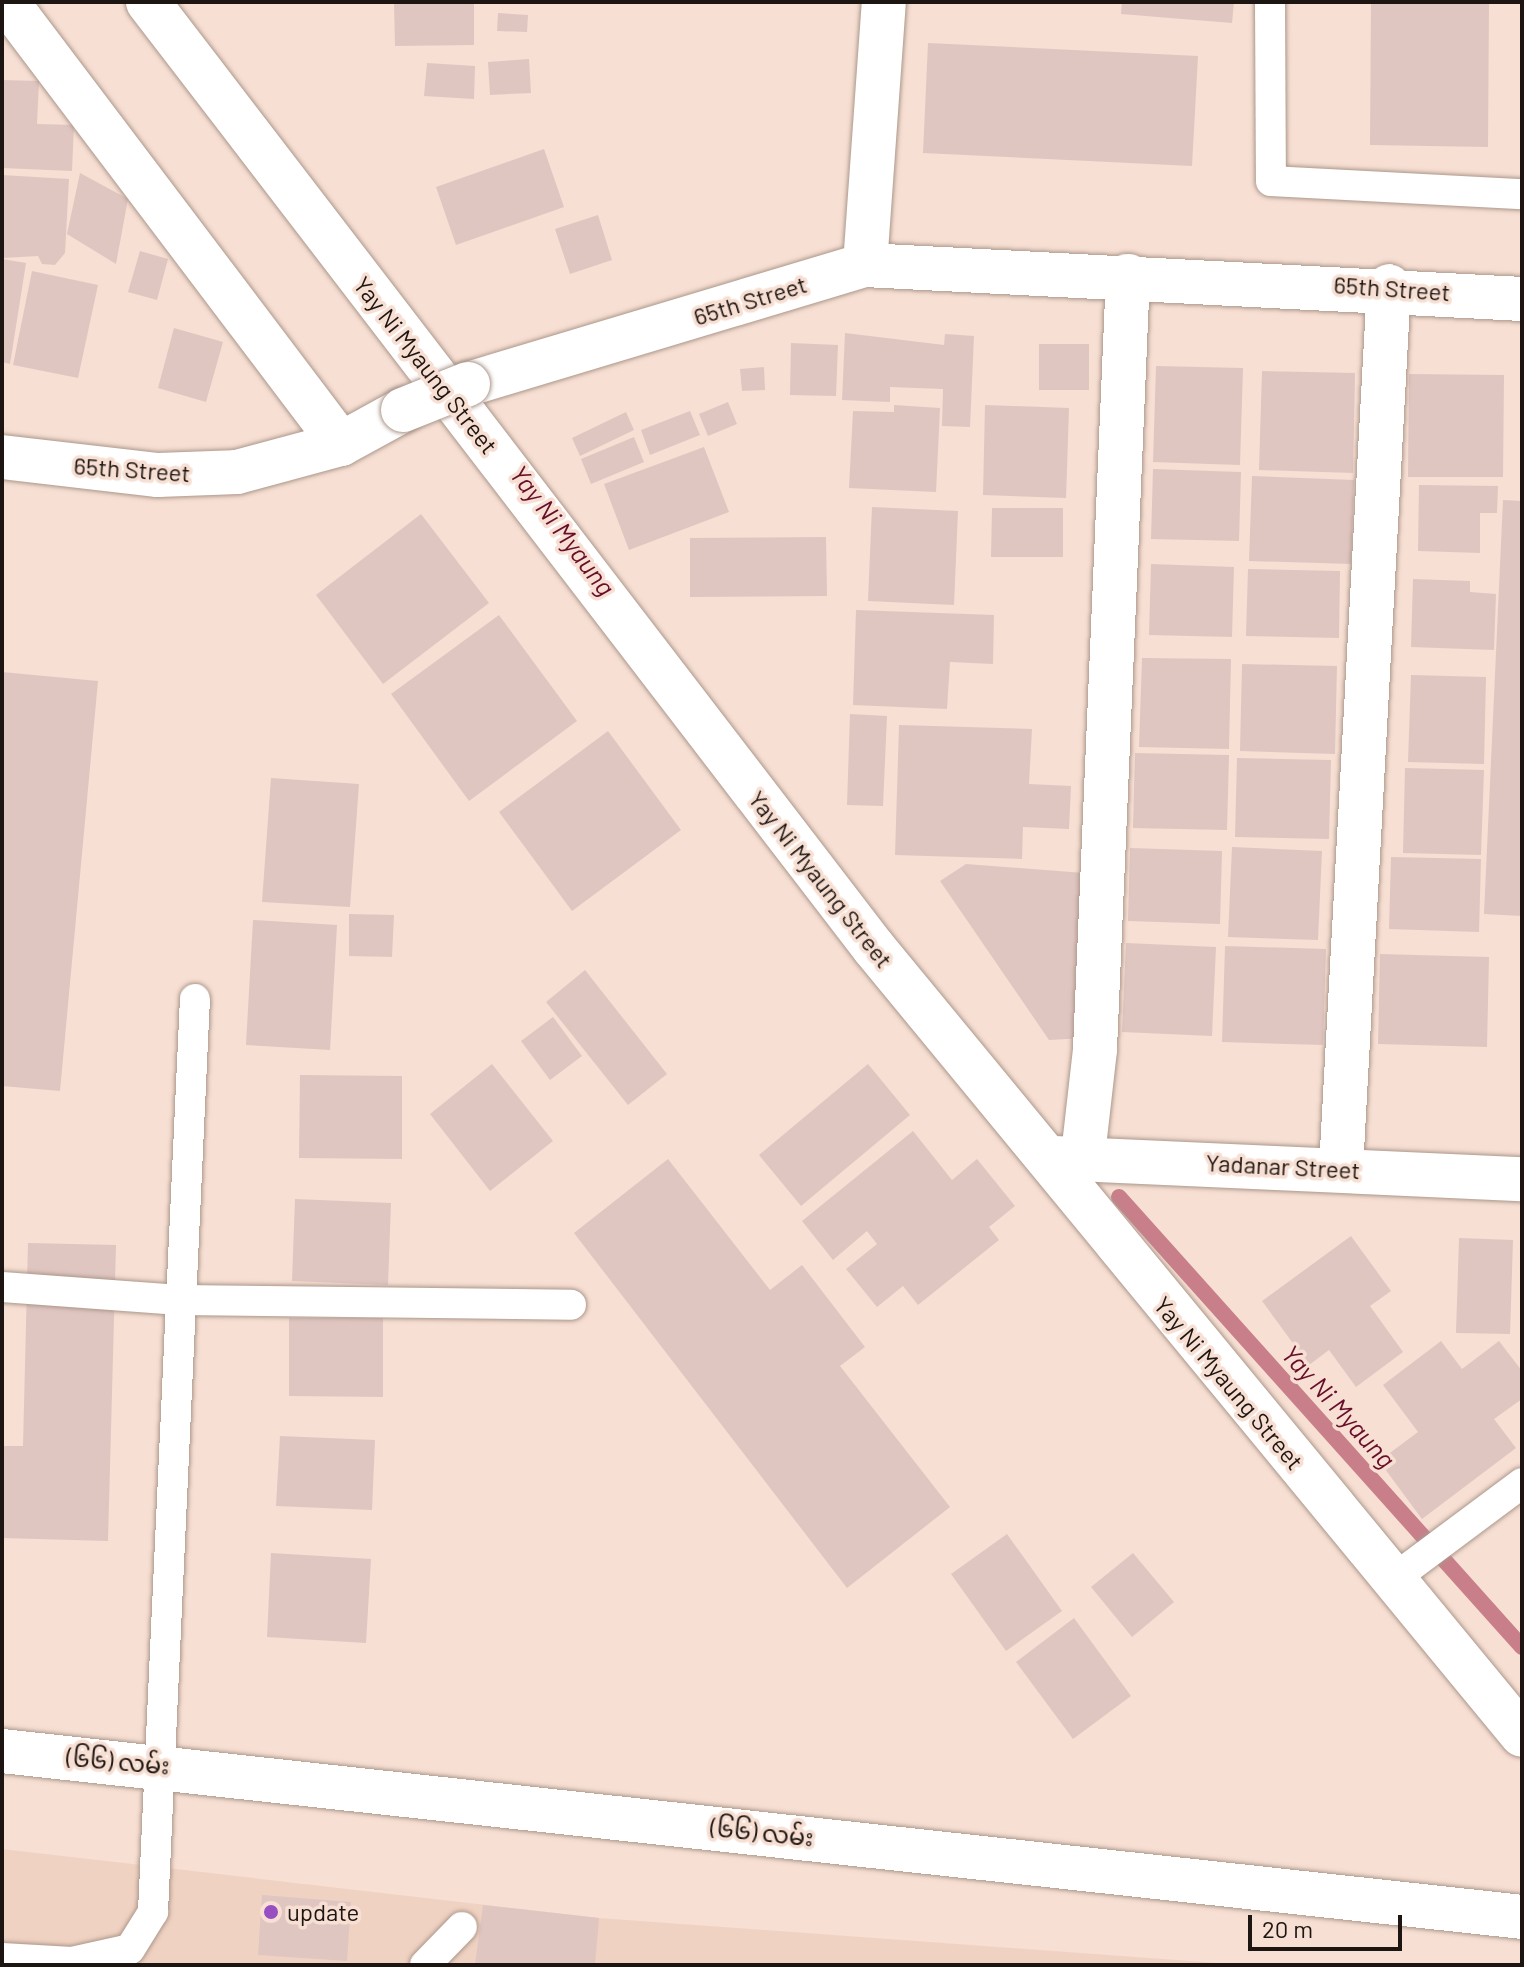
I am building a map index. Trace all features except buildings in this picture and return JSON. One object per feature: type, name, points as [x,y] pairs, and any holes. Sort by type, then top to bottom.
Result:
[{"type":"street","points":[[7,2],[341,444]]},
{"type":"street","name":"Yay Ni Myaung Street","points":[[148,2],[1064,1157],[1392,1580],[1522,1735]]},
{"type":"street","points":[[865,265],[884,2]]},
{"type":"street","name":"65th Street","points":[[2,457],[158,475],[221,473],[341,444],[403,410],[468,384],[865,265],[1389,286],[1522,299]]},
{"type":"street","points":[[1064,1157],[1095,1034],[1128,276]]},
{"type":"street","points":[[1341,1169],[1389,286]]},
{"type":"street","name":"Yadanar Street","points":[[1064,1157],[1522,1179]]},
{"type":"street","name":"(၆၆) လမ်း","points":[[2,1751],[158,1765],[1522,1917]]},
{"type":"lane","points":[[1270,2],[1271,181],[1522,194]]},
{"type":"lane","points":[[2,1958],[72,1962],[130,1949],[153,1912],[195,999]]},
{"type":"lane","points":[[2,1287],[180,1300],[571,1305]]},
{"type":"lane","points":[[1392,1580],[1522,1483]]},
{"type":"lane","points":[[425,1965],[462,1927]]},
{"type":"shaded area","name":"update","points":[[2,1849],[599,1918],[1245,1965],[2,1965]]},
{"type":"waterway","name":"Yay Ni Myaung","points":[[1119,1197],[1522,1647]]},
{"type":"place","name":"update","points":[[271,1912]]}]
